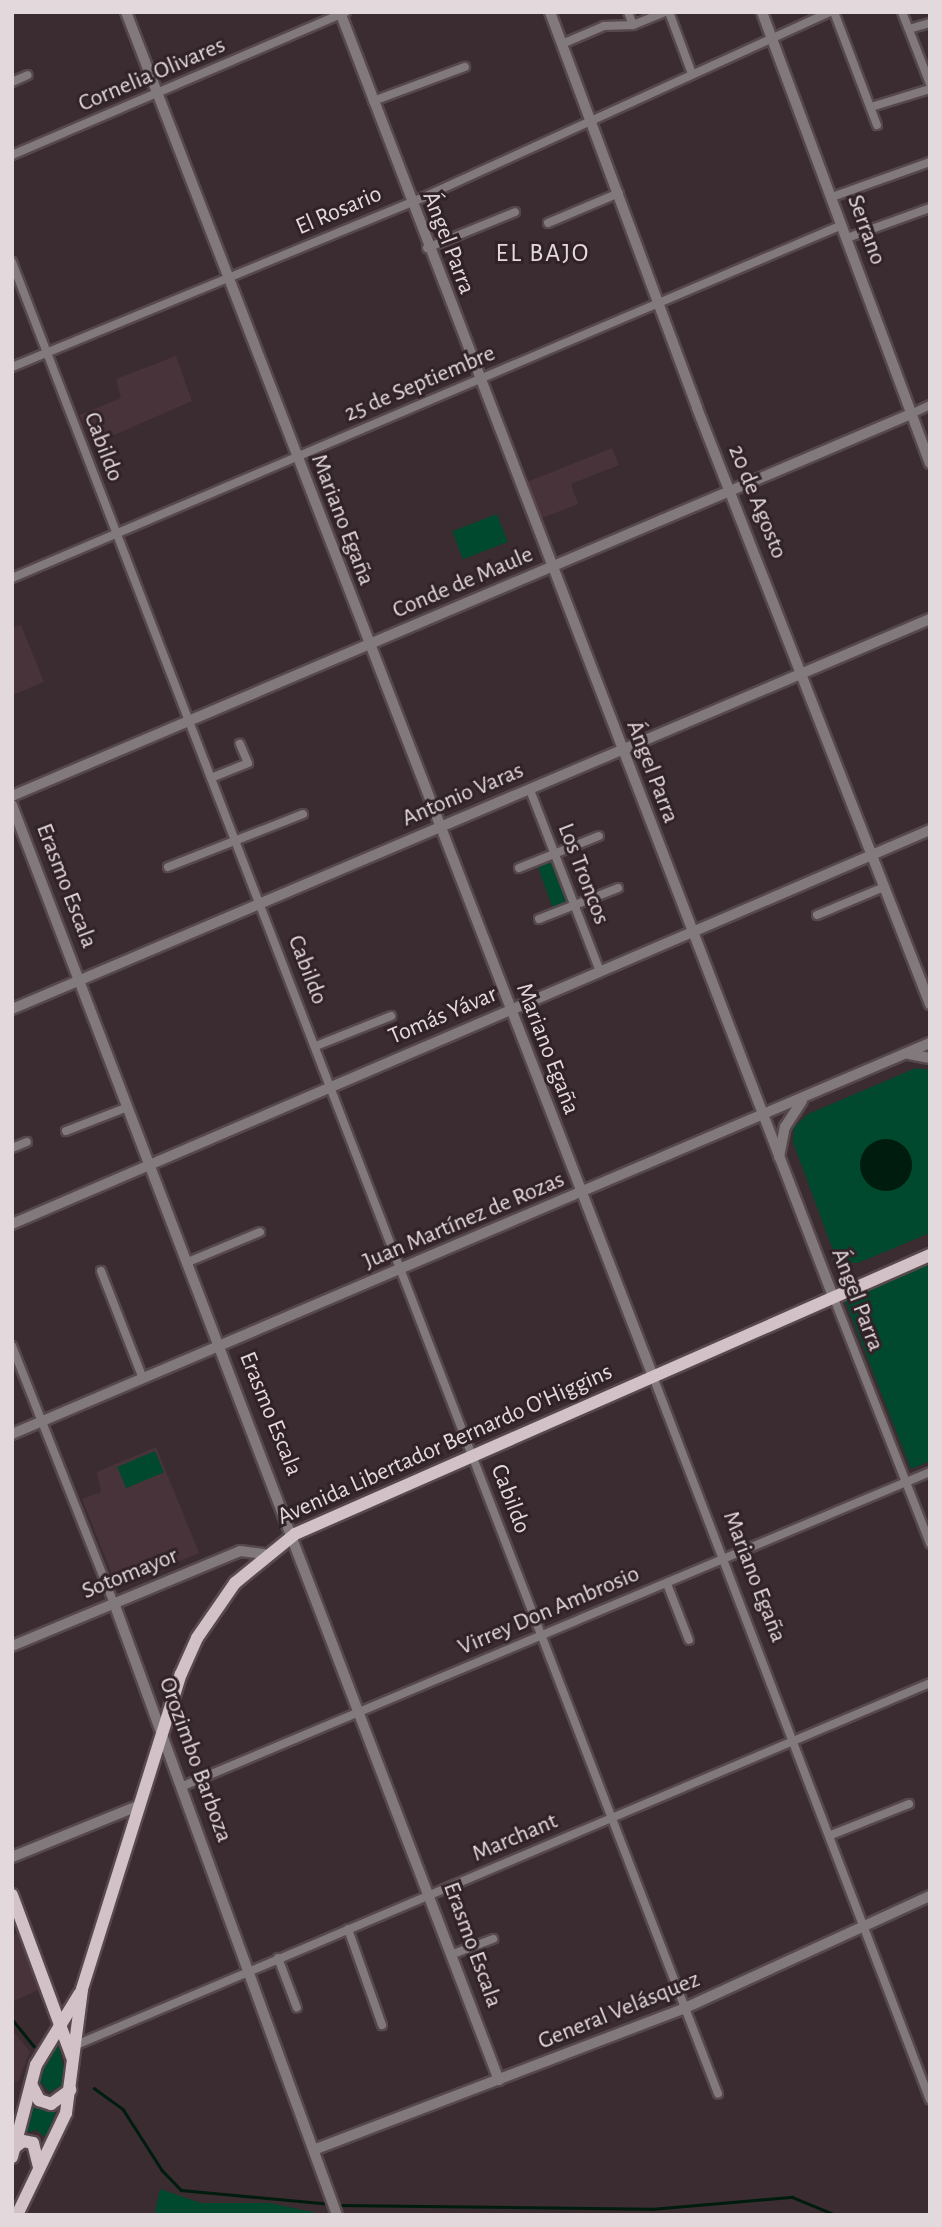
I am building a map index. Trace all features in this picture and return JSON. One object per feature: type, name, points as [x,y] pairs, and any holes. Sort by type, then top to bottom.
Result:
[{"type":"main road","name":"Avenida Libertador Bernardo O'Higgins","points":[[17,2215],[63,2121],[71,2088],[82,1989],[140,1805],[197,1638],[234,1583],[264,1554],[295,1534],[652,1374],[930,1255]]},
{"type":"main road","points":[[12,1895],[73,2068]]},
{"type":"main road","name":"Avenida Libertador Bernardo O'Higgins","points":[[13,2152],[42,2051],[82,1989]]},
{"type":"main road","points":[[32,2085],[39,2100],[51,2104],[71,2088]]},
{"type":"main road","points":[[13,2152],[26,2141],[37,2145],[39,2168]]},
{"type":"street","name":"Mariano Egaña","points":[[126,12],[368,648],[795,1740],[930,2100]]},
{"type":"street","name":"20 de Agosto","points":[[550,12],[730,491],[930,1004]]},
{"type":"street","points":[[628,12],[633,25]]},
{"type":"street","points":[[562,44],[604,26],[633,25],[667,12],[692,74]]},
{"type":"street","name":"Serrano","points":[[762,12],[930,463]]},
{"type":"street","points":[[832,12],[877,125]]},
{"type":"street","name":"El Rosario","points":[[12,367],[410,202],[592,122],[771,37],[832,12]]},
{"type":"street","points":[[870,107],[930,87],[902,12]]},
{"type":"street","name":"Cornelia Olivares","points":[[12,155],[342,13]]},
{"type":"street","name":"Ángel Parra","points":[[342,13],[427,248],[930,1544]]},
{"type":"street","points":[[909,29],[930,23]]},
{"type":"street","points":[[373,101],[465,67]]},
{"type":"street","points":[[12,82],[28,75]]},
{"type":"street","points":[[832,197],[930,162]]},
{"type":"street","points":[[548,223],[619,193]]},
{"type":"street","points":[[847,238],[930,208]]},
{"type":"street","points":[[427,248],[515,212]]},
{"type":"street","name":"25 de Septiembre","points":[[12,578],[842,225]]},
{"type":"street","name":"Cabildo","points":[[12,262],[115,534],[332,1086],[718,2094]]},
{"type":"street","name":"Conde de Maule","points":[[12,796],[368,648],[930,405]]},
{"type":"street","name":"Antonio Varas","points":[[12,1009],[930,619]]},
{"type":"street","points":[[211,778],[248,763],[240,744]]},
{"type":"street","name":"Los Troncos","points":[[530,790],[600,971]]},
{"type":"street","name":"Erasmo Escala","points":[[12,805],[220,1347],[295,1534],[499,2080]]},
{"type":"street","points":[[168,867],[303,814]]},
{"type":"street","name":"Tomás Yávar","points":[[12,1224],[930,830]]},
{"type":"street","points":[[519,868],[599,836]]},
{"type":"street","points":[[817,915],[884,887]]},
{"type":"street","points":[[538,919],[618,888]]},
{"type":"street","points":[[316,1046],[391,1016]]},
{"type":"street","name":"Juan Martínez de Rozas","points":[[12,1434],[930,1044]]},
{"type":"street","points":[[906,1054],[930,1058]]},
{"type":"street","points":[[779,1158],[785,1127],[803,1099]]},
{"type":"street","points":[[66,1131],[128,1107]]},
{"type":"street","points":[[12,1148],[27,1142]]},
{"type":"street","points":[[188,1262],[260,1232]]},
{"type":"street","points":[[101,1271],[143,1379]]},
{"type":"street","name":"Orozimbo Barboza","points":[[12,1346],[164,1735],[316,2149],[327,2191],[337,2215]]},
{"type":"street","name":"Virrey Don Ambrosio","points":[[183,1786],[930,1472]]},
{"type":"street","name":"Sotomayor","points":[[12,1646],[240,1551],[264,1554]]},
{"type":"street","points":[[667,1584],[689,1640]]},
{"type":"street","name":"Marchant","points":[[76,2045],[930,1683]]},
{"type":"street","points":[[831,1835],[909,1804]]},
{"type":"street","points":[[12,1857],[140,1805]]},
{"type":"street","name":"General Velásquez","points":[[316,2149],[685,2008],[930,1896]]},
{"type":"street","points":[[348,1929],[382,2025]]},
{"type":"street","points":[[453,1954],[493,1939]]},
{"type":"street","points":[[278,1958],[297,2008]]},
{"type":"shaded area","points":[[176,356],[192,401],[93,444],[80,415],[121,398],[116,379]]},
{"type":"shaded area","points":[[612,448],[619,465],[571,484],[578,504],[542,518],[527,482]]},
{"type":"shaded area","points":[[21,625],[44,682],[12,695],[12,628]]},
{"type":"shaded area","points":[[886,1139],[896,1141],[904,1147],[910,1155],[910,1175],[904,1183],[896,1189],[886,1191],[876,1189],[868,1183],[862,1175],[860,1165],[862,1155],[868,1147],[876,1141]]},
{"type":"shaded area","points":[[156,1447],[199,1553],[117,1587],[82,1499],[101,1492],[97,1472]]},
{"type":"shaded area","points":[[18,1933],[38,1990],[12,2002],[12,1936]]},
{"type":"shaded area","points":[[12,2030],[30,2052],[18,2082],[12,2080]]},
{"type":"green space","points":[[497,514],[508,542],[463,559],[452,531]]},
{"type":"green space","points":[[552,859],[568,903],[553,909],[537,864]]},
{"type":"green space","points":[[916,1068],[930,1070],[930,1233],[858,1263],[844,1263],[834,1253],[793,1142],[794,1127],[808,1114]]},
{"type":"green space","points":[[930,1261],[930,1461],[911,1469],[844,1298]]},
{"type":"green space","points":[[155,1451],[164,1472],[126,1488],[117,1467]]},
{"type":"green space","points":[[56,2035],[65,2073],[63,2085],[49,2092],[39,2080]]},
{"type":"green space","points":[[35,2103],[46,2110],[58,2105],[47,2138],[36,2130],[25,2133]]},
{"type":"green space","points":[[160,2189],[201,2203],[269,2203],[327,2215],[161,2215],[155,2213]]},
{"type":"waterway","points":[[12,2019],[34,2046]]},
{"type":"waterway","points":[[94,2088],[123,2109],[162,2170],[181,2190],[331,2204]]},
{"type":"waterway","points":[[338,2205],[651,2209],[792,2197],[836,2215]]},
{"type":"district","name":"EL BAJO","points":[[543,254]]}]
